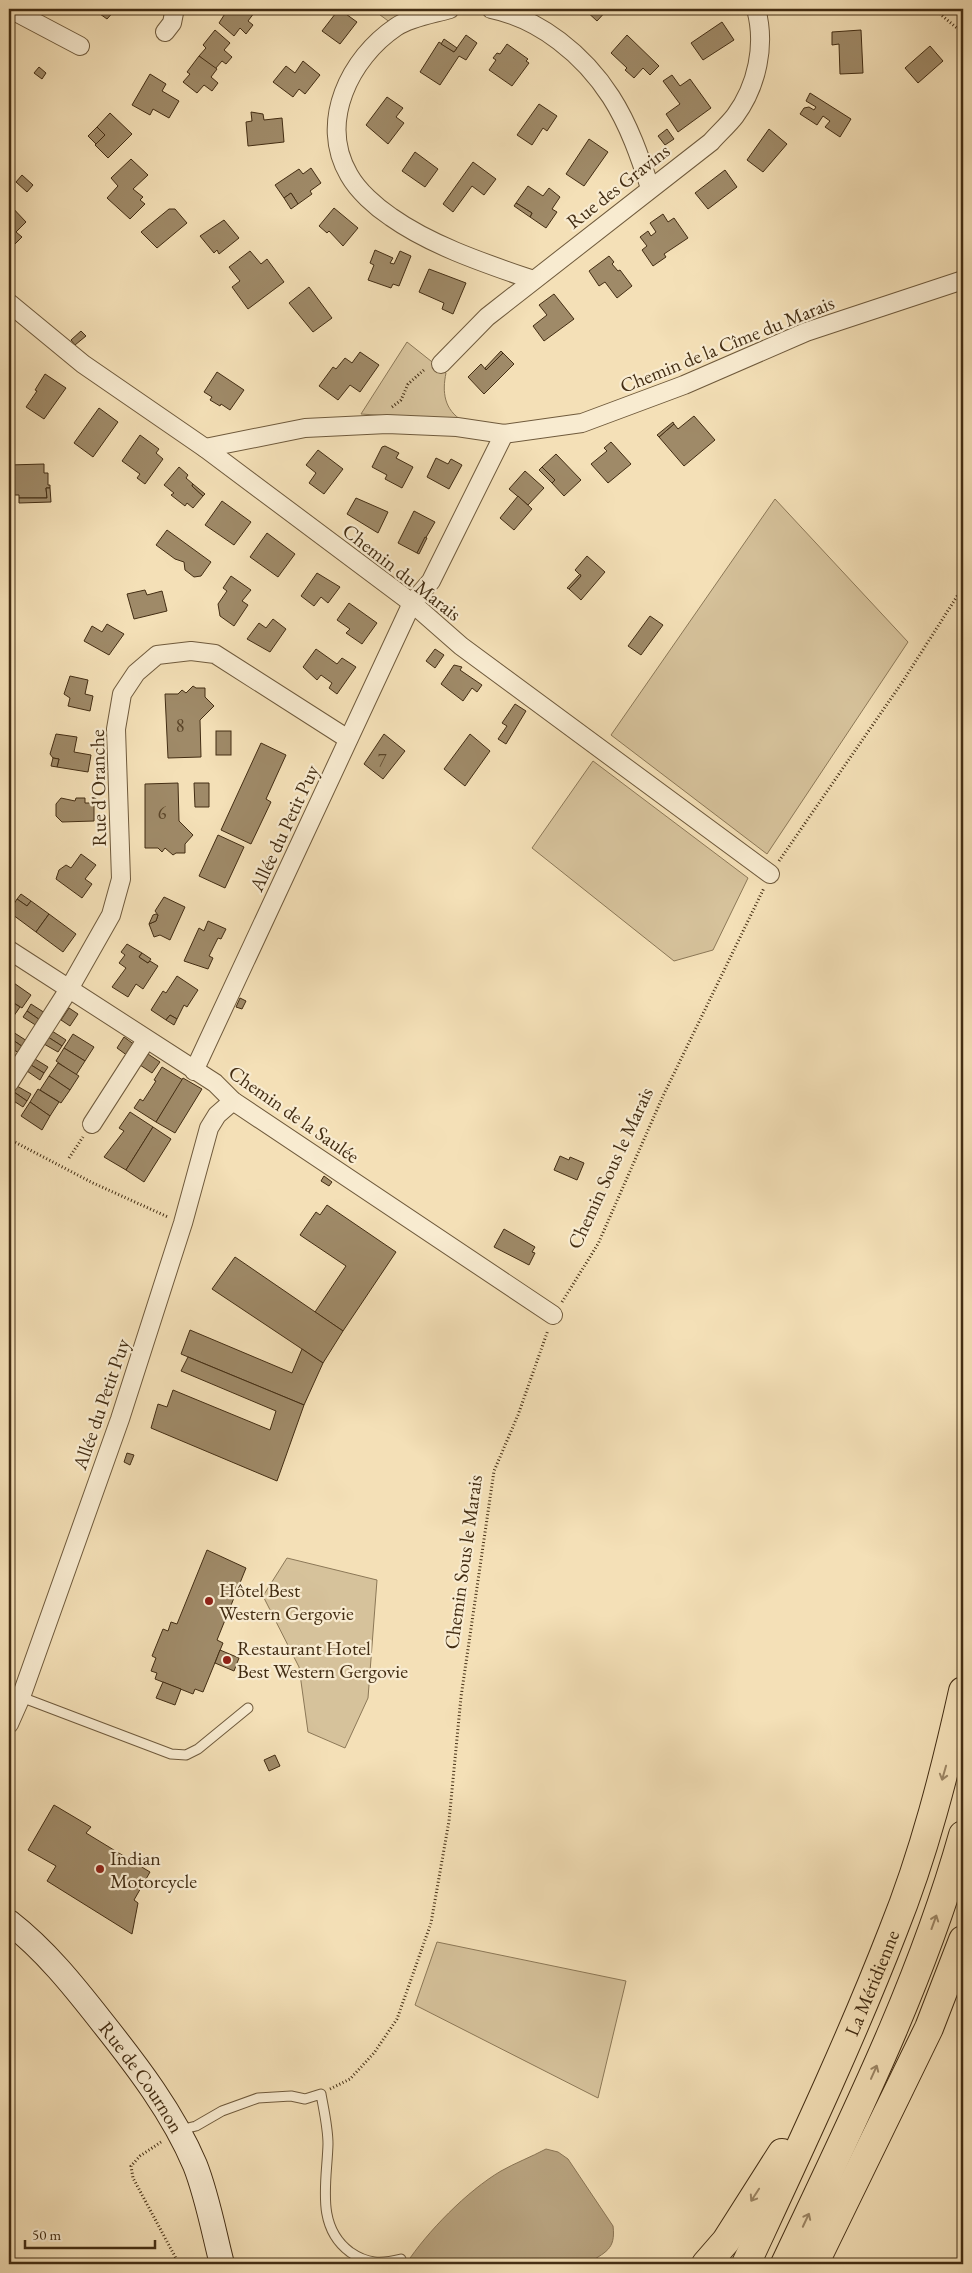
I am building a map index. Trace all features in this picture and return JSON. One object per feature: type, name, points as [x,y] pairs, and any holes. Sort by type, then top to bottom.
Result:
[{"type":"highway","name":"La Méridienne","points":[[746,2264],[838,2065],[894,1930],[922,1848],[946,1764],[963,1691]]},
{"type":"highway","name":"La Méridienne","points":[[785,2264],[903,2005],[955,1864],[963,1835]]},
{"type":"highway","points":[[814,2264],[929,2028],[963,1940]]},
{"type":"highway","points":[[835,2264],[854,2219],[938,2050],[963,1988]]},
{"type":"highway","points":[[706,2264],[726,2241],[838,2065]]},
{"type":"street","points":[[10,9],[80,46]]},
{"type":"street","points":[[165,32],[172,23],[174,13],[170,9]]},
{"type":"street","points":[[450,9],[398,26],[378,43],[354,68],[344,91],[337,119],[339,148],[348,174],[363,193],[391,217],[464,254],[533,280]]},
{"type":"street","points":[[491,9],[511,13],[550,33],[581,61],[611,97],[636,147],[650,188]]},
{"type":"street","name":"Rue des Gravins","points":[[441,364],[487,317],[711,142],[735,116],[749,92],[759,58],[760,24],[756,9]]},
{"type":"street","name":"Chemin de la Cîme du Marais","points":[[205,448],[305,428],[380,425],[457,427],[504,434],[582,423],[684,385],[806,332],[963,280]]},
{"type":"street","name":"Chemin du Marais","points":[[12,311],[83,364],[205,448],[412,603],[461,646],[770,874]]},
{"type":"street","points":[[412,603],[431,582],[504,434]]},
{"type":"street","name":"Allée du Petit Puy","points":[[194,1071],[412,603]]},
{"type":"street","name":"Rue d'Oranche","points":[[9,1083],[70,989],[111,915],[121,879],[116,729],[122,694],[136,672],[158,655],[192,651],[215,654],[348,739]]},
{"type":"street","name":"Chemin de la Saulée","points":[[9,950],[215,1083],[233,1101],[553,1315]]},
{"type":"street","points":[[92,1124],[146,1040]]},
{"type":"street","name":"Allée du Petit Puy","points":[[9,1724],[21,1697],[120,1419],[182,1223],[209,1128],[217,1115],[233,1101]]},
{"type":"street","name":"Rue de Cournon","points":[[9,1922],[50,1959],[81,1995],[135,2066],[178,2130],[195,2167],[222,2264]]},
{"type":"lane","points":[[21,1697],[171,1754],[186,1755],[198,1749],[248,1708]]},
{"type":"lane","points":[[178,2130],[196,2126],[222,2111],[258,2098],[291,2096],[305,2099],[320,2094],[328,2144],[324,2176],[328,2223],[340,2245],[360,2259],[380,2264],[401,2259]]},
{"type":"path","points":[[934,9],[963,33]]},
{"type":"path","points":[[380,425],[384,413],[401,400],[408,384],[434,360],[441,364]]},
{"type":"path","name":"Chemin Sous le Marais","points":[[320,2094],[350,2078],[374,2053],[397,2019],[431,1924],[450,1821],[461,1697],[494,1471],[518,1415],[553,1315],[598,1244],[662,1096],[770,874],[903,681],[963,588]]},
{"type":"path","points":[[69,1158],[92,1124]]},
{"type":"path","points":[[9,1139],[93,1182],[182,1223]]},
{"type":"path","points":[[178,2130],[140,2156],[132,2166],[134,2178],[179,2264]]},
{"type":"shaded area","points":[[372,9],[417,9],[391,23]]},
{"type":"shaded area","points":[[407,342],[446,373],[444,387],[448,406],[463,421],[361,414]]},
{"type":"shaded area","points":[[775,499],[908,642],[767,854],[611,735]]},
{"type":"shaded area","points":[[593,761],[748,878],[713,950],[674,961],[532,848]]},
{"type":"shaded area","points":[[287,1558],[377,1580],[368,1698],[345,1748],[308,1732],[299,1667],[263,1596]]},
{"type":"shaded area","points":[[437,1942],[626,1981],[598,2098],[415,2005]]},
{"type":"shaded area","points":[[546,2149],[558,2152],[568,2159],[613,2226],[613,2240],[608,2250],[587,2264],[406,2264],[436,2226],[475,2189],[501,2171]]},
{"type":"building","points":[[93,9],[116,9],[107,19]]},
{"type":"building","points":[[228,9],[249,9],[254,13],[248,21],[253,25],[246,34],[240,28],[234,36],[219,23]]},
{"type":"building","points":[[339,9],[357,22],[340,44],[322,31]]},
{"type":"building","points":[[584,9],[608,9],[597,21]]},
{"type":"building","points":[[722,22],[734,40],[703,60],[691,43]]},
{"type":"building","points":[[215,30],[230,43],[224,50],[232,57],[226,64],[222,61],[215,69],[199,56],[206,48],[203,45]]},
{"type":"building","points":[[861,30],[863,73],[840,74],[839,44],[832,45],[832,32]]},
{"type":"building","points":[[466,35],[477,43],[466,60],[459,56],[440,85],[420,72],[439,42],[454,52]]},
{"type":"building","points":[[627,35],[659,66],[650,75],[643,68],[634,78],[625,70],[627,68],[611,53]]},
{"type":"building","points":[[444,39],[457,48],[454,52],[441,44]]},
{"type":"building","points":[[507,44],[528,59],[526,61],[529,63],[512,86],[489,70],[496,60],[493,58],[497,53],[500,54]]},
{"type":"building","points":[[930,46],[943,61],[918,83],[905,68]]},
{"type":"building","points":[[199,56],[217,69],[211,77],[218,83],[212,91],[204,85],[197,93],[183,82],[190,74],[187,72]]},
{"type":"building","points":[[303,61],[320,75],[305,94],[299,89],[293,97],[273,82],[286,66],[295,73]]},
{"type":"building","points":[[39,67],[46,73],[42,79],[34,73]]},
{"type":"building","points":[[150,74],[166,84],[162,91],[179,101],[169,118],[153,109],[150,115],[132,105]]},
{"type":"building","points":[[672,75],[680,86],[690,79],[711,108],[678,132],[666,114],[680,104],[663,81]]},
{"type":"building","points":[[810,93],[851,119],[840,137],[825,127],[830,121],[823,116],[817,125],[800,114],[804,108],[809,107],[814,110],[816,107],[806,101]]},
{"type":"building","points":[[387,97],[403,108],[396,117],[404,123],[388,144],[366,125]]},
{"type":"building","points":[[539,104],[557,116],[547,131],[543,128],[532,145],[517,135]]},
{"type":"building","points":[[251,112],[263,114],[264,120],[282,118],[284,142],[248,146],[246,122],[252,121]]},
{"type":"building","points":[[110,113],[132,134],[108,158],[95,145],[105,135],[97,127]]},
{"type":"building","points":[[97,127],[105,135],[96,144],[88,136]]},
{"type":"building","points":[[667,129],[674,139],[665,145],[658,136]]},
{"type":"building","points":[[769,129],[787,144],[763,172],[747,160]]},
{"type":"building","points":[[589,139],[608,152],[584,186],[566,174]]},
{"type":"building","points":[[415,152],[438,169],[425,187],[402,171]]},
{"type":"building","points":[[131,159],[148,175],[133,189],[143,197],[140,200],[145,204],[130,219],[107,198],[118,186],[111,178]]},
{"type":"building","points":[[473,162],[496,179],[484,195],[472,186],[453,212],[443,204]]},
{"type":"building","points":[[311,168],[321,183],[310,191],[312,194],[298,204],[291,193],[284,198],[275,185],[299,169],[303,174]]},
{"type":"building","points":[[725,170],[737,187],[708,209],[695,193]]},
{"type":"building","points":[[22,175],[33,185],[27,192],[16,182]]},
{"type":"building","points":[[528,186],[543,196],[549,188],[560,197],[552,209],[557,212],[546,228],[530,217],[532,213],[516,203]]},
{"type":"building","points":[[291,193],[298,204],[291,209],[284,198]]},
{"type":"building","points":[[516,203],[532,213],[530,217],[514,206]]},
{"type":"building","points":[[9,204],[26,222],[16,232],[22,237],[10,249]]},
{"type":"building","points":[[334,208],[358,228],[343,246],[329,231],[327,233],[319,226]]},
{"type":"building","points":[[169,209],[175,209],[187,223],[157,248],[141,232]]},
{"type":"building","points":[[663,214],[668,222],[674,218],[688,238],[664,254],[666,257],[653,266],[642,250],[647,246],[640,237],[648,231],[651,236],[656,232],[650,223]]},
{"type":"building","points":[[224,220],[239,238],[219,254],[217,250],[214,253],[200,236]]},
{"type":"building","points":[[375,250],[393,258],[390,263],[394,264],[400,251],[411,256],[399,286],[393,284],[391,288],[368,280],[374,265],[370,263]]},
{"type":"building","points":[[250,251],[261,264],[267,259],[284,282],[248,309],[232,287],[240,281],[229,267]]},
{"type":"building","points":[[609,256],[614,262],[612,264],[618,271],[620,270],[632,286],[617,298],[605,282],[599,286],[589,271]]},
{"type":"building","points":[[429,269],[466,283],[453,314],[442,309],[444,303],[419,292]]},
{"type":"building","points":[[309,287],[332,318],[313,332],[289,303]]},
{"type":"building","points":[[554,294],[574,319],[544,341],[533,326],[547,315],[539,305]]},
{"type":"building","points":[[81,331],[86,336],[75,345],[71,340]]},
{"type":"building","points":[[501,351],[503,353],[486,370],[485,368]]},
{"type":"building","points":[[360,352],[379,365],[360,392],[350,385],[338,400],[319,386],[333,367],[336,369],[345,358],[352,363]]},
{"type":"building","points":[[503,353],[514,364],[484,394],[468,377],[481,364],[486,370]]},
{"type":"building","points":[[217,372],[244,390],[230,410],[210,400],[212,397],[204,392]]},
{"type":"building","points":[[45,374],[66,388],[44,419],[26,407],[37,391],[35,390]]},
{"type":"building","points":[[99,408],[118,422],[93,457],[74,443]]},
{"type":"building","points":[[694,416],[715,440],[684,466],[659,437],[674,424],[678,429]]},
{"type":"building","points":[[673,422],[674,424],[659,437],[657,435]]},
{"type":"building","points":[[140,435],[159,449],[156,453],[163,459],[145,484],[137,478],[140,474],[122,461]]},
{"type":"building","points":[[611,442],[631,464],[608,483],[591,464],[607,451],[604,448]]},
{"type":"building","points":[[385,446],[399,453],[396,458],[413,467],[402,488],[385,479],[387,475],[372,467],[382,447]]},
{"type":"building","points":[[318,450],[343,469],[324,494],[309,483],[316,473],[306,465]]},
{"type":"building","points":[[556,454],[581,480],[564,496],[552,483],[555,480],[542,467]]},
{"type":"building","points":[[436,458],[448,464],[451,459],[462,465],[449,489],[427,477]]},
{"type":"building","points":[[44,464],[44,473],[48,473],[48,485],[50,485],[50,488],[46,488],[47,498],[19,498],[19,495],[9,495],[9,465]]},
{"type":"building","points":[[179,467],[188,475],[186,478],[193,484],[192,486],[203,496],[193,508],[187,503],[185,506],[171,495],[174,493],[164,485]]},
{"type":"building","points":[[542,467],[555,480],[552,483],[539,470]]},
{"type":"building","points":[[525,471],[544,488],[528,505],[509,489]]},
{"type":"building","points":[[193,484],[205,494],[203,496],[192,486]]},
{"type":"building","points":[[46,488],[50,488],[51,502],[19,503],[19,498],[47,498]]},
{"type":"building","points":[[518,496],[532,509],[514,530],[500,518]]},
{"type":"building","points":[[356,498],[388,512],[378,533],[347,514]]},
{"type":"building","points":[[222,501],[251,522],[234,545],[205,525]]},
{"type":"building","points":[[414,511],[435,522],[417,553],[398,543]]},
{"type":"building","points":[[167,530],[211,562],[201,576],[194,577],[185,570],[184,562],[175,559],[156,545]]},
{"type":"building","points":[[267,533],[295,554],[278,577],[250,557]]},
{"type":"building","points":[[425,537],[427,538],[419,554],[417,553]]},
{"type":"building","points":[[587,556],[605,572],[581,600],[569,589],[581,576],[575,570]]},
{"type":"building","points":[[317,573],[340,587],[328,603],[321,597],[314,606],[301,596]]},
{"type":"building","points":[[580,574],[581,576],[569,589],[567,588]]},
{"type":"building","points":[[231,576],[251,590],[242,601],[248,605],[234,626],[220,616],[218,604],[227,591],[223,588]]},
{"type":"building","points":[[145,590],[147,595],[162,591],[167,611],[134,619],[127,594]]},
{"type":"building","points":[[349,603],[377,623],[362,644],[346,633],[350,629],[337,620]]},
{"type":"building","points":[[650,616],[663,625],[641,655],[628,646]]},
{"type":"building","points":[[273,619],[286,629],[270,652],[247,639],[259,623],[266,628]]},
{"type":"building","points":[[107,624],[124,634],[109,655],[84,641],[92,626],[102,632]]},
{"type":"building","points":[[316,649],[337,664],[342,658],[356,667],[337,694],[329,688],[332,683],[321,675],[317,680],[303,667]]},
{"type":"building","points":[[435,649],[444,655],[435,668],[426,661]]},
{"type":"building","points":[[454,665],[462,667],[460,670],[482,685],[477,692],[472,688],[463,701],[441,684]]},
{"type":"building","points":[[70,676],[88,680],[85,694],[93,696],[90,711],[68,706],[70,698],[64,694]]},
{"type":"building","points":[[193,686],[205,688],[205,697],[214,706],[200,720],[201,757],[168,758],[165,694],[178,694],[182,690],[186,693]]},
{"type":"building","points":[[515,704],[526,711],[506,744],[498,739],[507,726],[502,723]]},
{"type":"building","points":[[216,731],[231,731],[231,755],[216,755]]},
{"type":"building","points":[[56,734],[77,737],[74,752],[91,755],[88,772],[57,767],[59,759],[53,758],[50,754]]},
{"type":"building","points":[[384,734],[405,751],[383,779],[364,764]]},
{"type":"building","points":[[470,734],[490,751],[465,786],[444,769]]},
{"type":"building","points":[[261,743],[286,755],[266,799],[271,802],[251,844],[221,830]]},
{"type":"building","points":[[53,758],[59,759],[57,767],[51,766]]},
{"type":"building","points":[[178,783],[179,821],[193,835],[185,844],[185,853],[173,855],[165,848],[162,852],[158,848],[145,848],[145,784]]},
{"type":"building","points":[[194,783],[209,783],[209,807],[195,807]]},
{"type":"building","points":[[61,798],[75,801],[76,798],[85,798],[85,803],[94,803],[94,821],[62,822],[56,816],[56,804]]},
{"type":"building","points":[[218,835],[244,847],[225,888],[199,876]]},
{"type":"building","points":[[81,854],[96,865],[85,879],[92,884],[82,898],[56,879],[59,870],[66,865],[71,868]]},
{"type":"building","points":[[21,894],[31,901],[27,906],[17,899]]},
{"type":"building","points":[[164,897],[185,907],[170,940],[160,935],[154,937],[149,924],[156,921],[158,915],[155,911]]},
{"type":"building","points":[[17,899],[27,906],[31,901],[49,914],[36,932],[9,912]]},
{"type":"building","points":[[49,914],[76,934],[63,952],[36,932]]},
{"type":"building","points":[[153,915],[158,915],[156,921],[149,924]]},
{"type":"building","points":[[208,921],[226,929],[221,939],[218,938],[209,956],[213,958],[208,969],[184,961],[199,928],[204,931]]},
{"type":"building","points":[[127,944],[142,953],[139,957],[148,963],[150,961],[158,966],[143,989],[136,984],[128,997],[112,987],[126,968],[119,963],[125,955],[121,952]]},
{"type":"building","points":[[142,953],[151,959],[148,963],[139,957]]},
{"type":"building","points":[[177,976],[198,990],[187,1007],[184,1005],[177,1019],[170,1015],[166,1020],[151,1010],[163,991],[166,993]]},
{"type":"building","points":[[11,981],[31,995],[22,1008],[9,1000]]},
{"type":"building","points":[[240,998],[246,1001],[242,1009],[236,1007]]},
{"type":"building","points":[[9,1000],[20,1007],[11,1020],[9,1018]]},
{"type":"building","points":[[31,1004],[45,1013],[40,1020],[27,1011]]},
{"type":"building","points":[[69,1008],[78,1014],[70,1026],[61,1020]]},
{"type":"building","points":[[27,1011],[40,1020],[37,1026],[23,1017]]},
{"type":"building","points":[[170,1015],[177,1019],[174,1025],[166,1020]]},
{"type":"building","points":[[52,1031],[66,1040],[62,1046],[48,1037]]},
{"type":"building","points":[[13,1032],[27,1041],[23,1047],[10,1038]]},
{"type":"building","points":[[73,1034],[94,1047],[85,1061],[64,1048]]},
{"type":"building","points":[[48,1037],[62,1046],[58,1052],[44,1044]]},
{"type":"building","points":[[124,1037],[135,1045],[128,1056],[117,1048]]},
{"type":"building","points":[[10,1038],[23,1047],[19,1053],[9,1047]]},
{"type":"building","points":[[64,1048],[85,1061],[76,1075],[56,1061]]},
{"type":"building","points":[[148,1054],[160,1062],[152,1073],[140,1065]]},
{"type":"building","points":[[35,1059],[48,1067],[44,1073],[31,1065]]},
{"type":"building","points":[[58,1063],[79,1076],[70,1090],[49,1076]]},
{"type":"building","points":[[31,1065],[44,1073],[40,1080],[27,1071]]},
{"type":"building","points":[[162,1067],[183,1080],[156,1122],[134,1108],[140,1099],[143,1101],[156,1081],[154,1080]]},
{"type":"building","points":[[49,1076],[70,1090],[61,1103],[40,1090]]},
{"type":"building","points":[[183,1078],[202,1089],[175,1133],[156,1122]]},
{"type":"building","points":[[17,1086],[31,1094],[27,1101],[14,1092]]},
{"type":"building","points":[[38,1089],[59,1102],[50,1116],[30,1102]]},
{"type":"building","points":[[14,1092],[27,1101],[23,1107],[9,1098]]},
{"type":"building","points":[[30,1102],[50,1116],[42,1130],[21,1116]]},
{"type":"building","points":[[130,1112],[153,1127],[126,1170],[104,1157],[124,1131],[119,1128]]},
{"type":"building","points":[[153,1127],[171,1139],[144,1182],[126,1170]]},
{"type":"building","points":[[560,1156],[569,1160],[570,1157],[584,1163],[577,1180],[554,1170]]},
{"type":"building","points":[[324,1176],[332,1182],[329,1186],[321,1181]]},
{"type":"building","points":[[327,1205],[396,1252],[343,1331],[315,1312],[346,1266],[300,1235],[316,1212],[320,1215]]},
{"type":"building","points":[[504,1229],[535,1247],[532,1252],[535,1253],[529,1265],[494,1247]]},
{"type":"building","points":[[235,1257],[343,1331],[323,1363],[212,1289]]},
{"type":"building","points":[[190,1330],[292,1373],[302,1349],[323,1363],[304,1405],[181,1354]]},
{"type":"building","points":[[188,1357],[304,1405],[277,1481],[151,1428],[158,1404],[167,1407],[173,1390],[270,1430],[276,1411],[181,1371]]},
{"type":"building","points":[[127,1453],[134,1455],[130,1465],[124,1462]]},
{"type":"building","name":"Hôtel Best Western Gergovie","points":[[207,1550],[246,1568],[217,1640],[223,1643],[203,1692],[195,1689],[193,1694],[155,1679],[157,1673],[151,1671],[156,1658],[152,1656],[163,1629],[168,1631],[171,1622],[177,1624]]},
{"type":"building","name":"Restaurant Hotel Best Western Gergovie","points":[[220,1650],[239,1658],[234,1671],[215,1663]]},
{"type":"building","points":[[163,1682],[181,1689],[175,1705],[156,1698]]},
{"type":"building","points":[[275,1755],[280,1766],[269,1771],[264,1760]]},
{"type":"building","name":"Indian Motorcycle","points":[[54,1805],[91,1827],[86,1833],[150,1872],[134,1900],[138,1903],[132,1934],[47,1881],[56,1866],[28,1850]]},
{"type":"place","name":"Hôtel Best Western Gergovie","points":[[209,1601]]},
{"type":"place","name":"Restaurant Hotel Best Western Gergovie","points":[[227,1660]]},
{"type":"place","name":"Indian Motorcycle","points":[[100,1869]]}]
